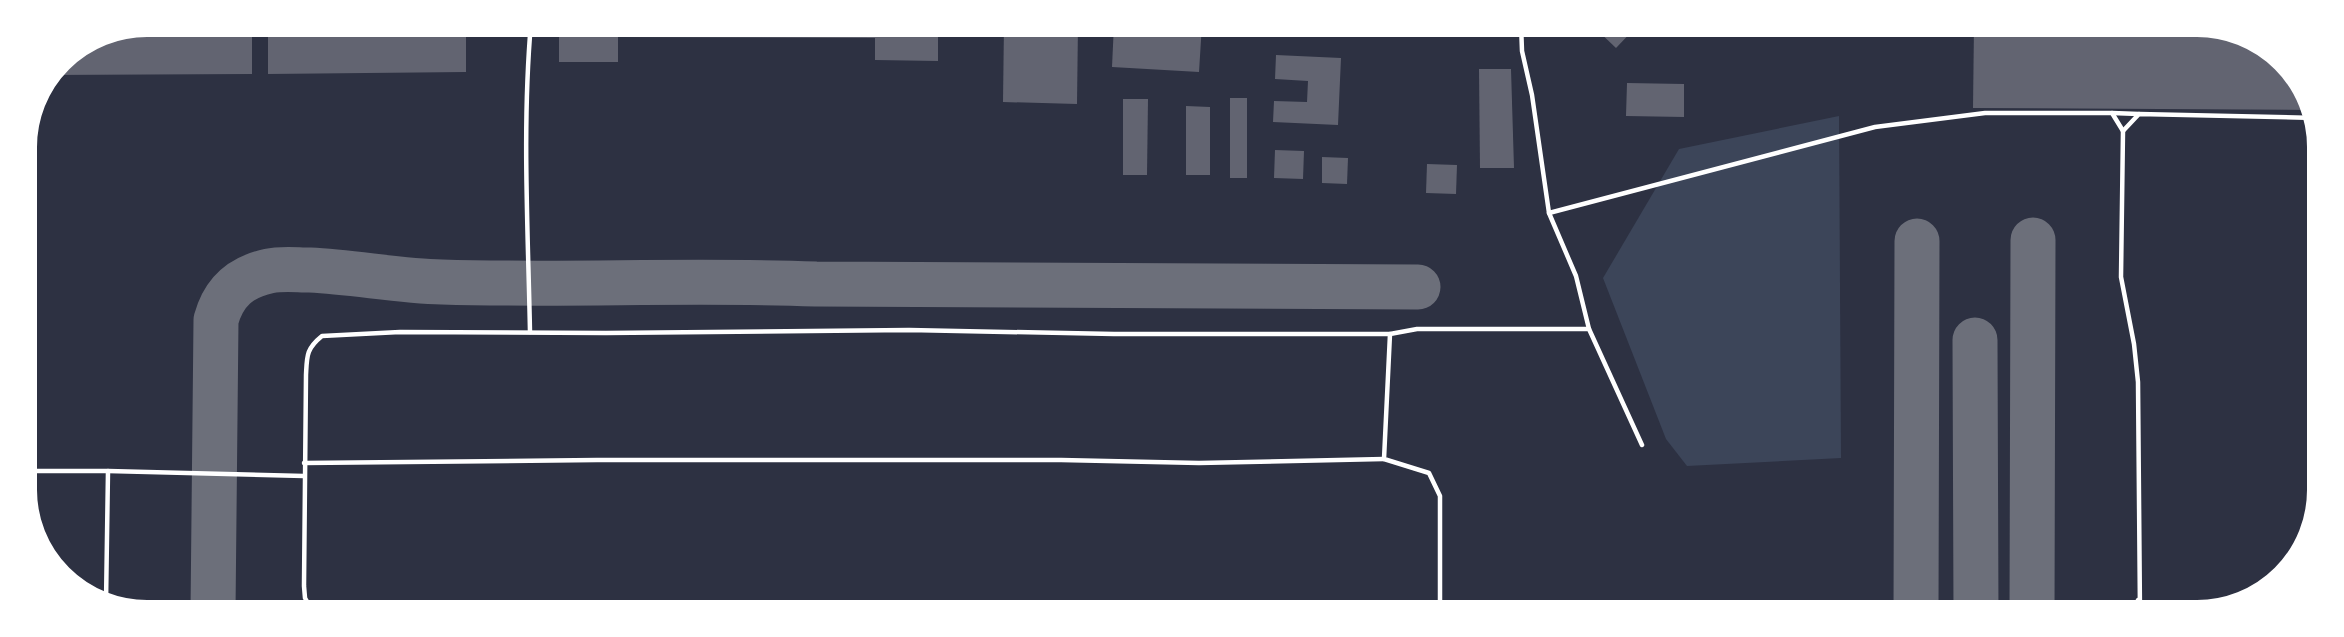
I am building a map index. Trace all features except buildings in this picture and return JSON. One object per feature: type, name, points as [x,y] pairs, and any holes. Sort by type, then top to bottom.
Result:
[{"type":"lane","points":[[530,332],[525,159],[531,33]]},
{"type":"lane","points":[[1521,33],[1522,51],[1532,95],[1549,213],[1576,276],[1590,329],[1642,445]]},
{"type":"lane","points":[[1549,213],[1875,127],[1985,113],[2112,113],[2307,118]]},
{"type":"lane","points":[[2112,113],[2123,131],[2121,277],[2134,344],[2138,382],[2140,604]]},
{"type":"lane","points":[[2123,131],[2139,114]]},
{"type":"lane","points":[[308,604],[304,586],[304,463],[308,351],[322,336],[400,332],[909,330],[1114,334],[1390,334],[1417,329],[1590,329]]},
{"type":"lane","points":[[1384,459],[1390,334]]},
{"type":"lane","points":[[304,463],[531,460],[1061,460],[1199,463],[1384,459],[1429,473],[1440,496],[1440,604]]},
{"type":"lane","points":[[33,471],[304,476]]},
{"type":"lane","points":[[106,596],[108,471]]},
{"type":"lane","points":[[2136,604],[2140,591]]},
{"type":"shaded area","points":[[1839,116],[1841,458],[1687,466],[1666,439],[1603,278],[1679,149]]},
{"type":"taxiway","points":[[2032,604],[2033,240]]},
{"type":"taxiway","points":[[1916,604],[1917,241]]},
{"type":"taxiway","points":[[213,604],[216,320],[224,301],[235,287],[250,277],[269,271],[310,270],[426,281],[489,283],[722,282],[1418,287]]},
{"type":"taxiway","points":[[1975,340],[1976,604]]}]
